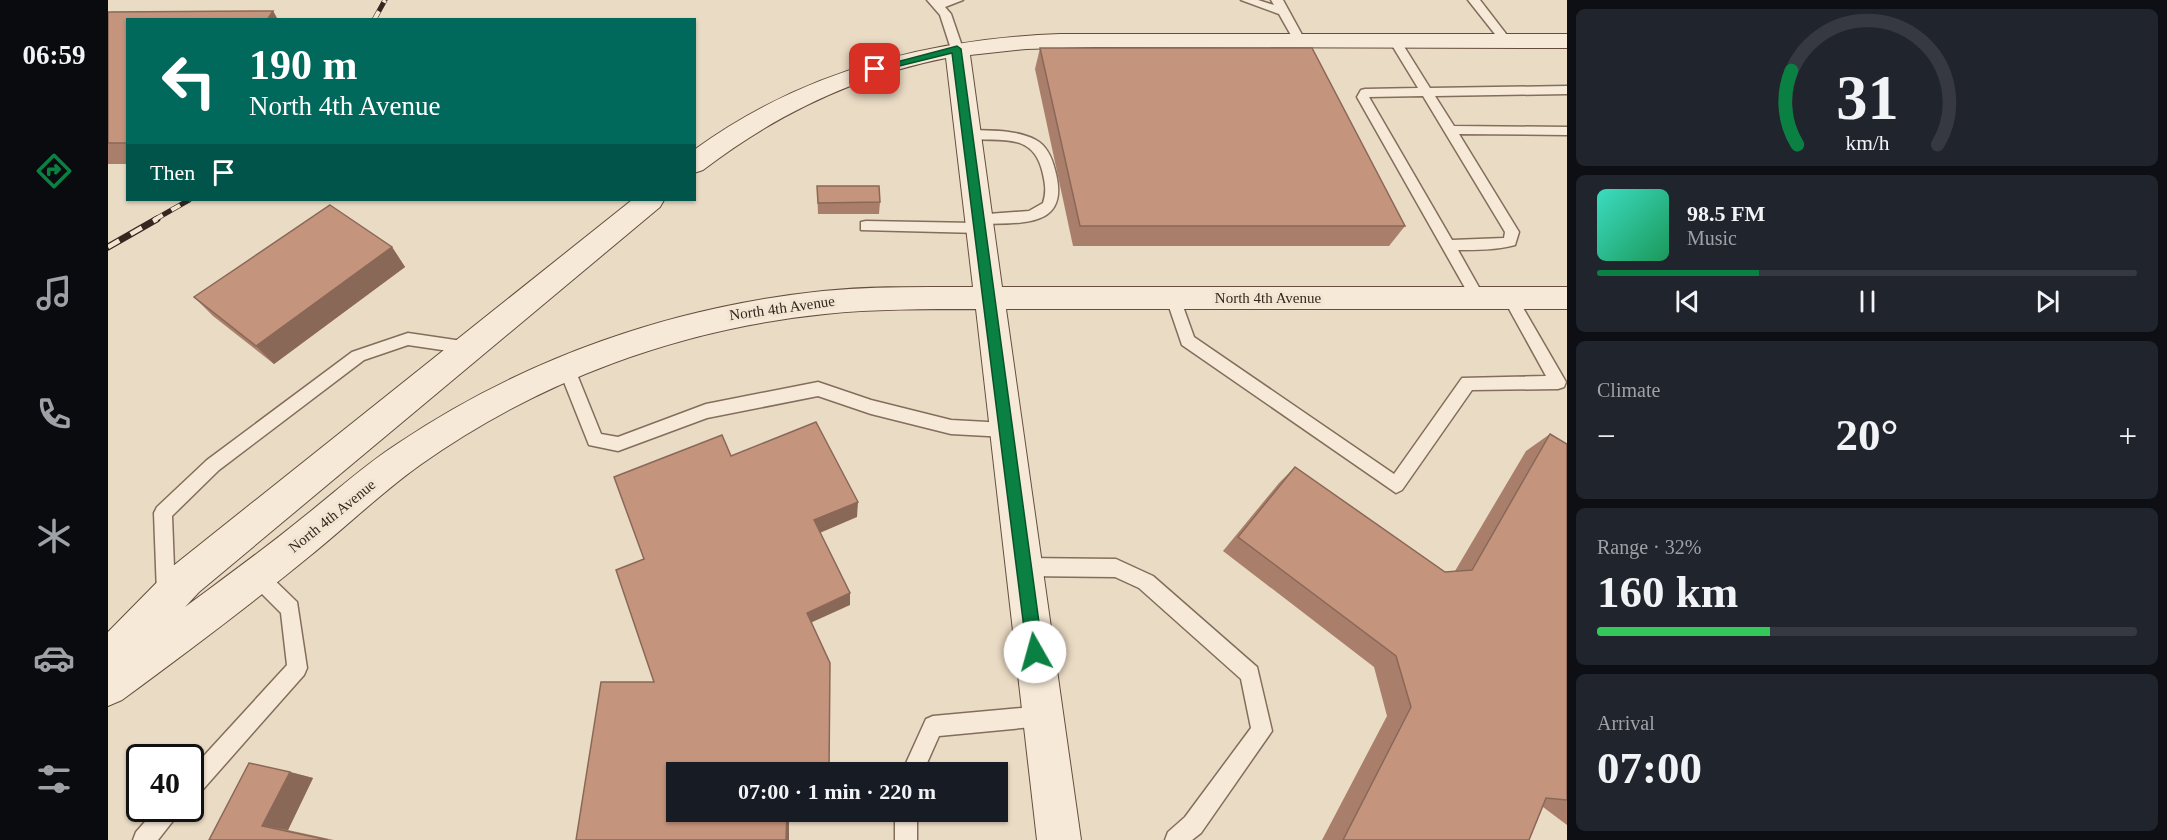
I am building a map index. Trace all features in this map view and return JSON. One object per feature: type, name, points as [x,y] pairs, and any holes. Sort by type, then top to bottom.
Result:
[{"type":"street","points":[[696,163],[738,132],[805,96],[875,69],[957,49],[1055,42],[1567,41]]},
{"type":"street","points":[[957,49],[1059,840]]},
{"type":"street","points":[[108,660],[186,579],[649,201]]},
{"type":"street","name":"North 4th Avenue","points":[[108,686],[257,576],[424,444],[490,405],[567,367],[669,330],[776,306],[889,298],[1567,298]]},
{"type":"lane","points":[[935,3],[957,0]]},
{"type":"lane","points":[[1247,0],[1284,12]]},
{"type":"lane","points":[[1277,0],[1300,42]]},
{"type":"lane","points":[[1474,0],[1506,41]]},
{"type":"lane","points":[[935,3],[945,14],[957,49]]},
{"type":"lane","points":[[1396,42],[1512,232],[1510,241],[1499,244],[1448,245]]},
{"type":"lane","points":[[1478,298],[1363,97],[1365,93],[1373,92],[1567,90]]},
{"type":"lane","points":[[1450,130],[1567,131]]},
{"type":"lane","points":[[866,226],[980,224],[1040,213],[1050,207],[1053,200],[1052,184],[1044,155],[1035,145],[1007,137],[968,134]]},
{"type":"lane","points":[[1173,298],[1187,341],[1396,485],[1468,383],[1558,381],[1510,298]]},
{"type":"lane","points":[[166,599],[163,513],[213,465],[358,356],[408,339],[469,348]]},
{"type":"lane","points":[[567,367],[595,440],[618,444],[706,411],[818,389],[872,407],[951,427],[1006,430]]},
{"type":"lane","points":[[1024,567],[1116,568],[1146,582],[1250,674],[1262,731],[1193,825],[1176,840]]},
{"type":"lane","points":[[204,771],[297,668],[290,609],[257,576]]},
{"type":"lane","points":[[917,762],[933,726],[1043,716]]},
{"type":"lane","points":[[144,840],[160,822]]},
{"type":"lane","points":[[906,822],[906,840]]},
{"type":"building","points":[[273,11],[268,18],[126,18],[126,143],[108,143],[108,12]]},
{"type":"building","points":[[1040,48],[1312,48],[1405,226],[1080,226]]},
{"type":"building","points":[[817,186],[879,186],[880,202],[818,203]]},
{"type":"building","points":[[330,205],[392,247],[256,346],[194,297]]},
{"type":"building","points":[[816,422],[858,502],[814,520],[850,593],[807,613],[830,663],[829,762],[666,762],[666,822],[787,822],[786,840],[576,840],[601,682],[654,682],[616,570],[644,559],[614,477],[722,435],[731,456]]},
{"type":"building","points":[[1550,434],[1567,444],[1567,800],[1546,798],[1529,840],[1343,840],[1411,707],[1396,656],[1238,537],[1295,467],[1445,572],[1472,570]]},
{"type":"building","points":[[249,763],[290,772],[262,826],[328,840],[209,840]]},
{"type":"railway","points":[[375,18],[385,0]]},
{"type":"railway","points":[[154,220],[187,201]]},
{"type":"railway","points":[[108,247],[157,219]]},
{"type":"route","points":[[875,69],[957,49],[1035,652]]}]
